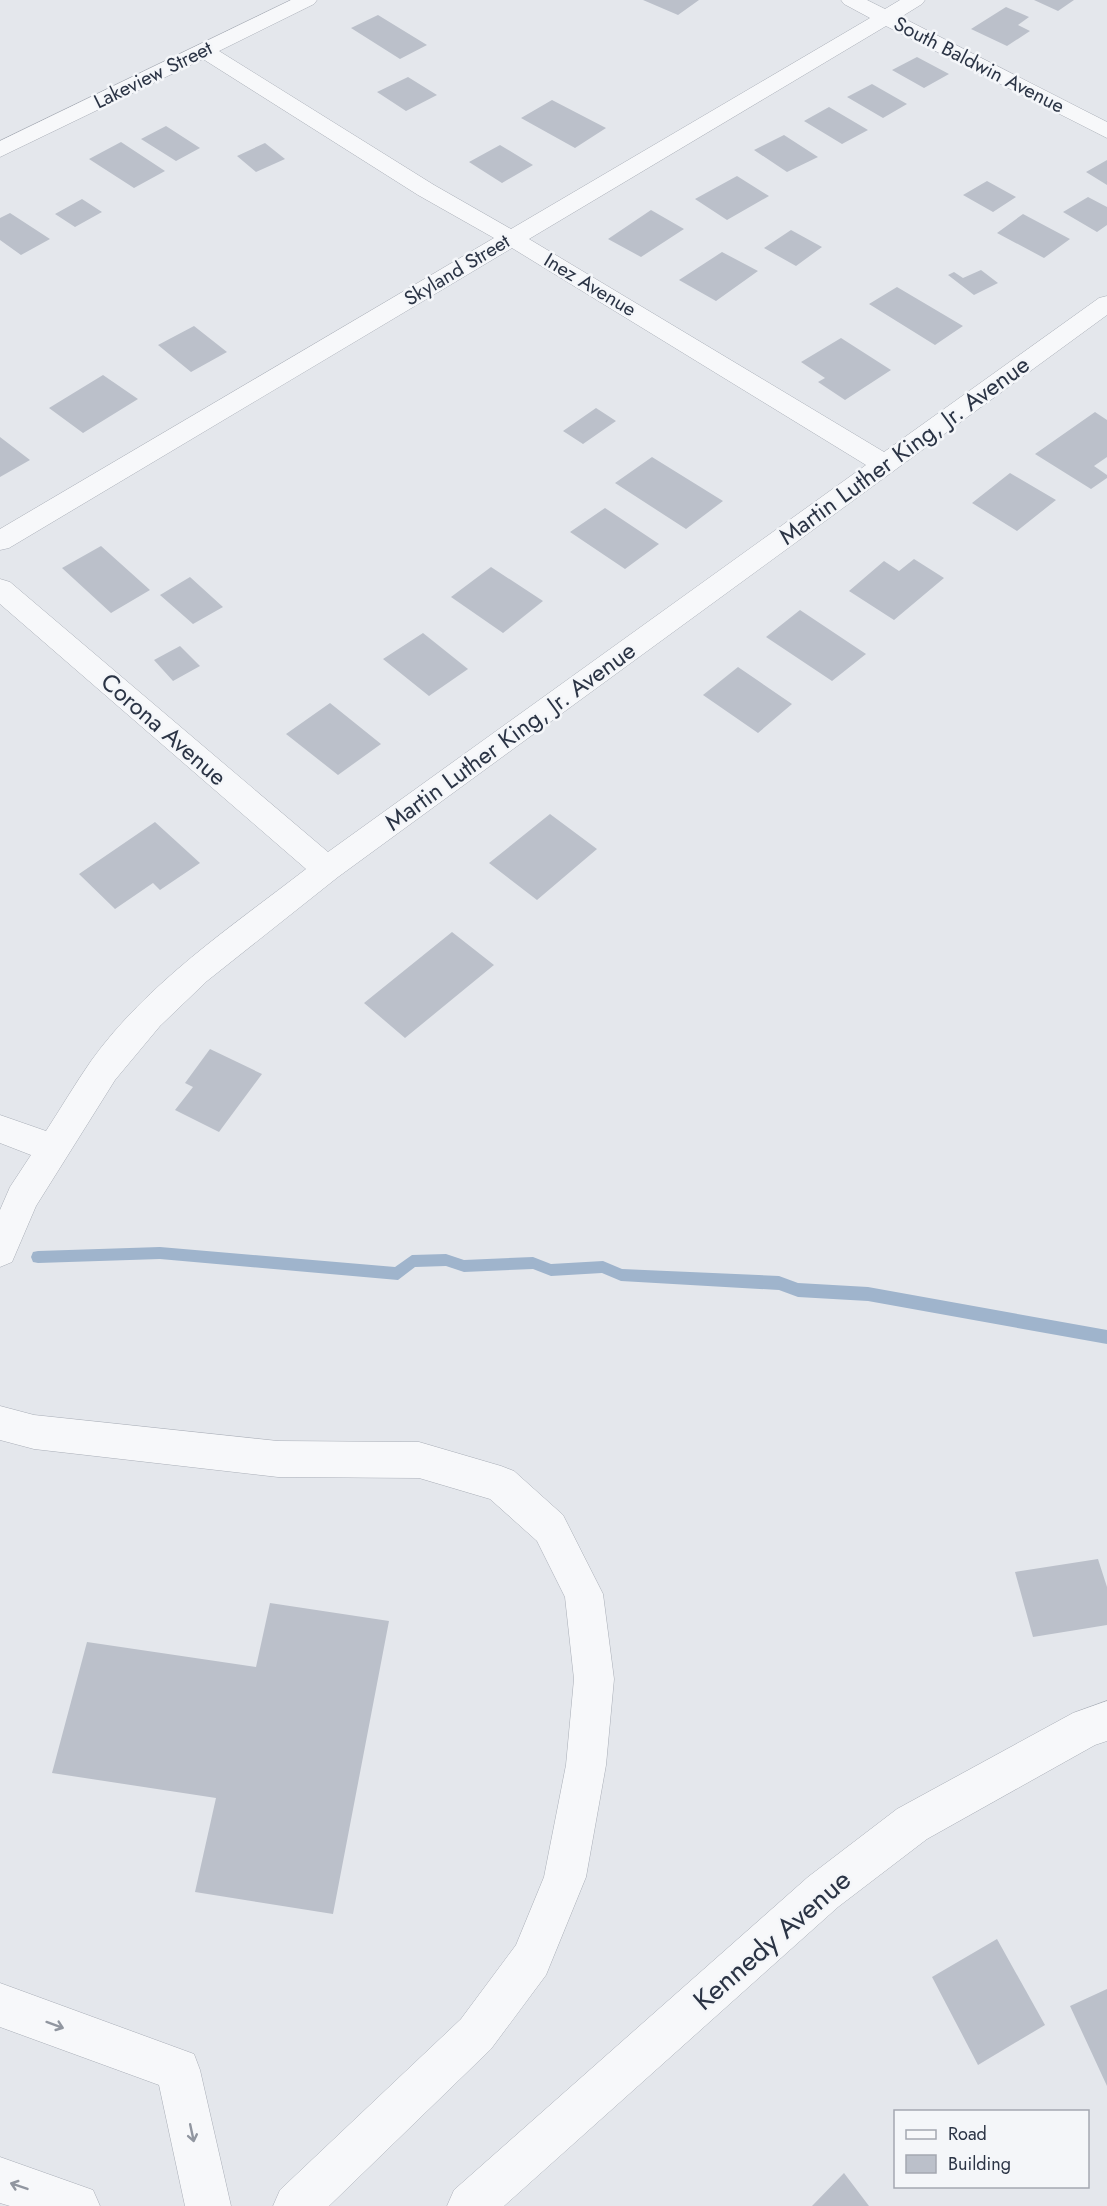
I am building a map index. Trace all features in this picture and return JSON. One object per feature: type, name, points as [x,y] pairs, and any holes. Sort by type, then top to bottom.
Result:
[{"type":"street","name":"Lakeview Street","points":[[0,150],[307,0]]},
{"type":"street","name":"South Baldwin Avenue","points":[[851,0],[1107,131]]},
{"type":"street","name":"Skyland Street","points":[[0,541],[915,0]]},
{"type":"street","name":"Inez Avenue","points":[[203,50],[426,190],[562,267],[884,464]]},
{"type":"street","name":"Martin Luther King, Jr. Avenue","points":[[0,1251],[22,1198],[103,1070],[149,1017],[196,972],[327,869],[1107,303]]},
{"type":"street","name":"Corona Avenue","points":[[0,589],[327,869]]},
{"type":"street","points":[[0,1129],[53,1148]]},
{"type":"street","points":[[0,1423],[34,1432],[278,1459],[419,1460],[501,1484],[550,1528],[584,1594],[594,1679],[586,1765],[565,1877],[531,1960],[476,2034],[296,2206]]},
{"type":"street","name":"Kennedy Avenue","points":[[470,2206],[823,1892],[912,1824],[1087,1727],[1107,1721]]},
{"type":"street","points":[[0,2005],[178,2070],[208,2206]]},
{"type":"street","points":[[0,2180],[77,2206]]},
{"type":"building","points":[[643,0],[699,0],[678,15]]},
{"type":"building","points":[[1034,0],[1074,0],[1058,11]]},
{"type":"building","points":[[1006,7],[1029,17],[1018,25],[1030,31],[1007,46],[971,29]]},
{"type":"building","points":[[378,15],[427,45],[400,59],[351,28]]},
{"type":"building","points":[[917,57],[949,74],[924,88],[892,70]]},
{"type":"building","points":[[408,77],[437,95],[406,111],[377,92]]},
{"type":"building","points":[[872,84],[907,104],[883,118],[847,97]]},
{"type":"building","points":[[552,100],[606,128],[575,148],[521,118]]},
{"type":"building","points":[[829,107],[868,130],[842,144],[804,121]]},
{"type":"building","points":[[166,126],[200,148],[176,161],[141,139]]},
{"type":"building","points":[[784,135],[818,157],[787,172],[754,150]]},
{"type":"building","points":[[121,142],[165,171],[134,188],[89,159]]},
{"type":"building","points":[[265,143],[285,159],[256,172],[237,156]]},
{"type":"building","points":[[500,145],[533,165],[502,183],[469,162]]},
{"type":"building","points":[[1107,160],[1107,185],[1086,172]]},
{"type":"building","points":[[737,176],[769,196],[727,220],[695,199]]},
{"type":"building","points":[[987,181],[1016,197],[993,212],[963,195]]},
{"type":"building","points":[[1088,197],[1107,207],[1107,225],[1097,232],[1063,212]]},
{"type":"building","points":[[82,199],[102,212],[75,227],[55,214]]},
{"type":"building","points":[[651,210],[684,229],[641,257],[608,239]]},
{"type":"building","points":[[10,213],[50,239],[21,255],[0,240],[0,218]]},
{"type":"building","points":[[1023,214],[1070,239],[1044,258],[997,233]]},
{"type":"building","points":[[791,230],[822,247],[796,266],[764,248]]},
{"type":"building","points":[[722,252],[758,271],[716,301],[679,280]]},
{"type":"building","points":[[981,270],[998,283],[974,295],[948,275],[954,272],[963,278]]},
{"type":"building","points":[[897,287],[963,326],[935,345],[869,304]]},
{"type":"building","points":[[194,326],[227,352],[191,372],[158,345]]},
{"type":"building","points":[[841,338],[891,370],[845,400],[818,382],[825,378],[801,362]]},
{"type":"building","points":[[103,375],[138,399],[83,433],[49,408]]},
{"type":"building","points":[[596,408],[616,421],[583,444],[563,431]]},
{"type":"building","points":[[1095,412],[1107,420],[1107,457],[1094,466],[1107,475],[1107,478],[1091,489],[1035,454]]},
{"type":"building","points":[[0,437],[30,460],[0,477]]},
{"type":"building","points":[[652,457],[723,501],[686,529],[615,483]]},
{"type":"building","points":[[1010,473],[1056,500],[1017,531],[972,503]]},
{"type":"building","points":[[605,508],[659,544],[625,569],[570,532]]},
{"type":"building","points":[[101,546],[150,590],[111,613],[62,568]]},
{"type":"building","points":[[914,559],[944,578],[894,620],[849,591],[884,561],[899,571]]},
{"type":"building","points":[[491,567],[543,601],[503,633],[451,597]]},
{"type":"building","points":[[190,577],[223,607],[193,624],[160,595]]},
{"type":"building","points":[[800,610],[866,654],[832,681],[766,637]]},
{"type":"building","points":[[423,633],[468,669],[429,696],[383,659]]},
{"type":"building","points":[[180,646],[200,666],[173,681],[154,660]]},
{"type":"building","points":[[738,667],[792,704],[758,733],[703,695]]},
{"type":"building","points":[[330,703],[381,744],[338,775],[286,734]]},
{"type":"building","points":[[550,814],[597,849],[537,900],[489,863]]},
{"type":"building","points":[[155,822],[200,863],[160,890],[153,883],[115,909],[79,874]]},
{"type":"building","points":[[452,932],[494,965],[405,1038],[364,1003]]},
{"type":"building","points":[[210,1049],[262,1074],[219,1132],[175,1110],[193,1087],[185,1083]]},
{"type":"building","points":[[1098,1559],[1107,1587],[1107,1625],[1033,1637],[1015,1572]]},
{"type":"building","points":[[270,1603],[389,1621],[333,1914],[195,1892],[216,1798],[52,1773],[87,1642],[256,1667]]},
{"type":"building","points":[[997,1939],[1045,2025],[978,2065],[932,1977]]},
{"type":"building","points":[[1107,1989],[1107,2086],[1070,2006]]},
{"type":"building","points":[[844,2173],[869,2206],[812,2206]]},
{"type":"waterway","points":[[38,1257],[160,1253],[398,1274],[412,1261],[446,1260],[464,1266],[533,1263],[551,1270],[603,1267],[621,1275],[779,1283],[798,1290],[868,1294],[1107,1337]]}]
